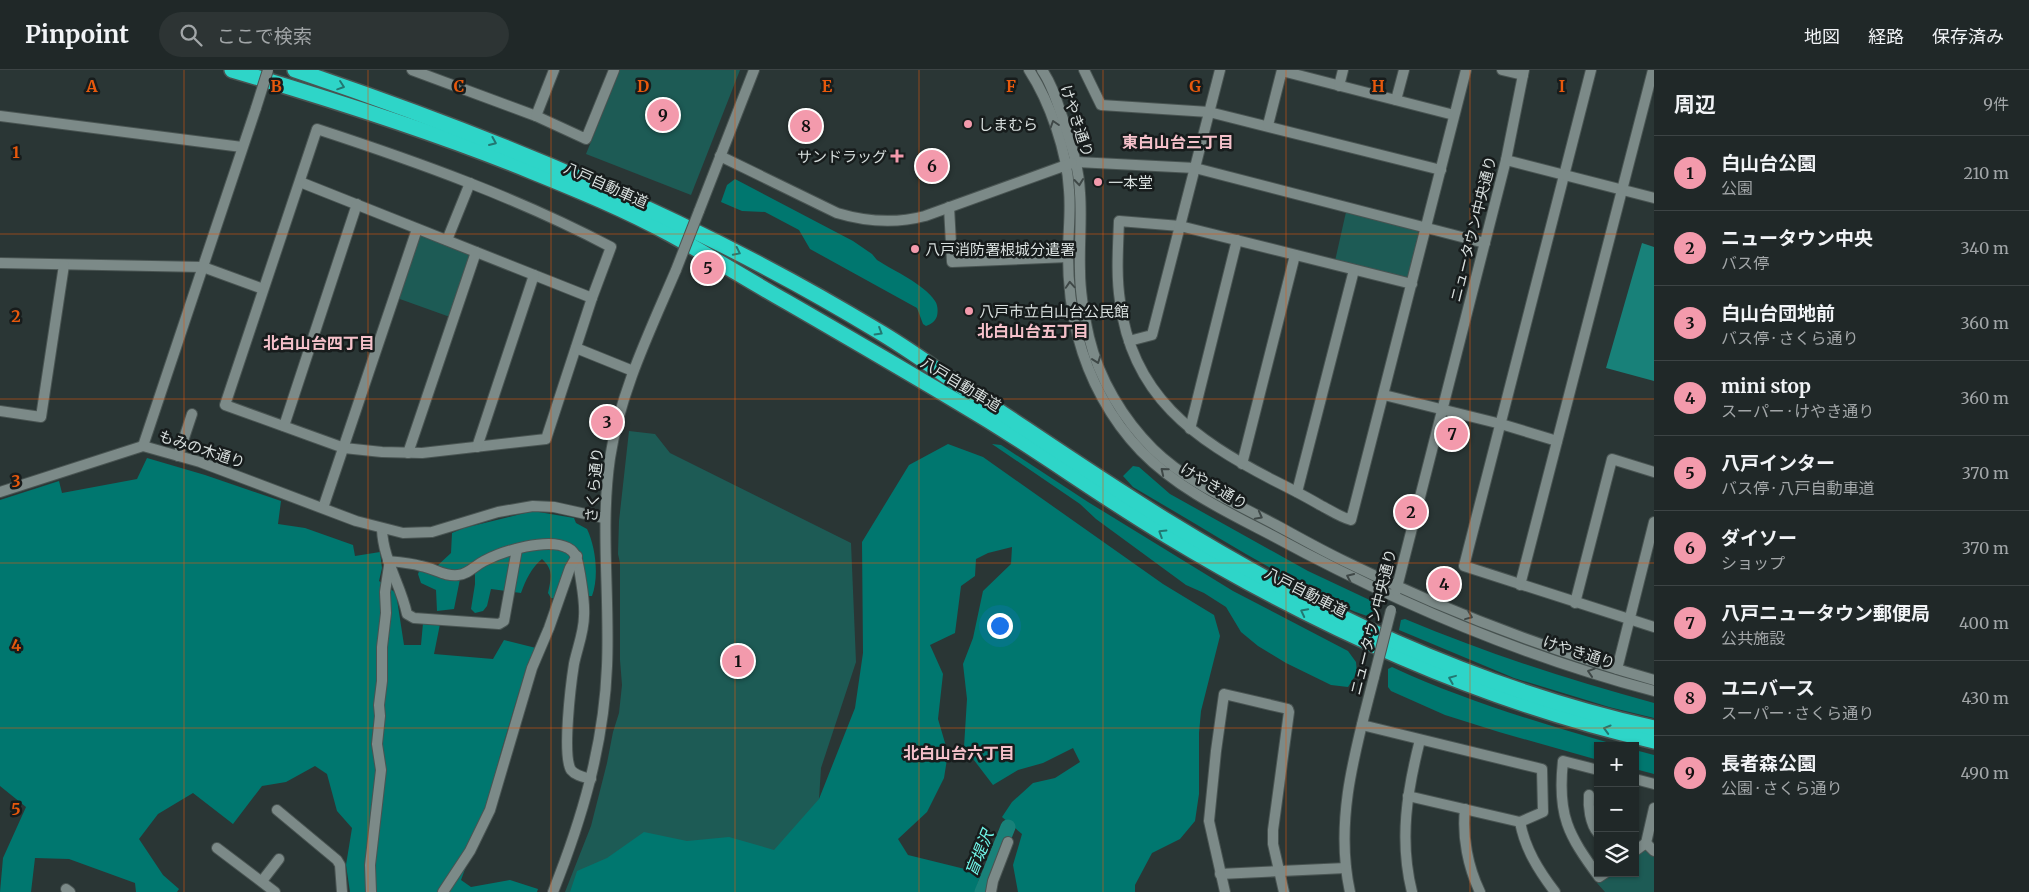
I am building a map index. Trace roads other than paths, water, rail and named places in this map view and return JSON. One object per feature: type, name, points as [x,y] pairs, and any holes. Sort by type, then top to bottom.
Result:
[{"type":"highway","name":"八戸自動車道","points":[[295,70],[484,138],[622,197],[757,262],[882,333],[1174,525],[1332,613],[1406,647],[1474,674],[1562,704],[1654,728]]},
{"type":"highway","name":"八戸自動車道","points":[[234,71],[353,106],[480,150],[609,204],[669,233],[932,386],[1165,534],[1258,588],[1308,614],[1406,661],[1474,688],[1552,714],[1654,741]]},
{"type":"street","name":"もみの木通り","points":[[268,70],[143,446],[200,462],[382,529],[402,533],[432,532],[498,512],[533,506],[554,507],[604,518]]},
{"type":"street","points":[[412,70],[536,116],[586,139],[614,70]]},
{"type":"street","points":[[536,116],[554,70]]},
{"type":"street","name":"さくら通り","points":[[553,892],[578,825],[592,779],[602,721],[607,666],[608,620],[604,518],[610,458],[617,421],[633,371],[676,270],[754,70]]},
{"type":"street","name":"けやき通り","points":[[1029,70],[1050,114],[1066,164],[1069,190],[1068,257],[1071,302],[1078,336],[1090,373],[1107,406],[1122,429],[1142,452],[1168,475],[1210,503],[1342,573],[1449,620],[1544,656],[1654,691]]},
{"type":"street","name":"けやき通り","points":[[1042,70],[1056,100],[1077,162],[1080,193],[1080,272],[1083,309],[1091,345],[1103,376],[1132,425],[1153,449],[1178,470],[1201,485],[1397,587],[1564,653],[1654,680]]},
{"type":"street","points":[[1084,70],[1101,105],[1209,112],[1268,125],[1441,170]]},
{"type":"street","points":[[1129,340],[1152,335],[1220,70]]},
{"type":"street","points":[[1339,86],[1343,70]]},
{"type":"street","points":[[1396,100],[1404,70]]},
{"type":"street","points":[[1412,284],[1180,226],[1119,221],[1119,299],[1123,320],[1139,365],[1157,395],[1190,429],[1209,444],[1242,464],[1351,520],[1384,395],[1466,70]]},
{"type":"street","points":[[1502,70],[1524,73]]},
{"type":"street","points":[[1591,70],[1464,566],[1654,627]]},
{"type":"street","points":[[1520,585],[1653,70]]},
{"type":"street","points":[[1268,125],[1282,71],[1454,115]]},
{"type":"street","name":"ニュータウン中央通り","points":[[1350,892],[1346,868],[1344,818],[1347,792],[1394,597],[1506,160],[1524,73]]},
{"type":"street","points":[[0,116],[242,147]]},
{"type":"street","points":[[317,130],[385,151],[470,183],[562,221],[612,248],[592,298],[546,439],[408,453],[344,448],[225,405],[317,130]]},
{"type":"street","points":[[720,156],[837,212],[854,218],[886,222],[908,221],[1066,164],[1077,162],[1195,168],[1485,243]]},
{"type":"street","points":[[1506,160],[1654,198]]},
{"type":"street","points":[[300,182],[592,298]]},
{"type":"street","points":[[447,240],[470,183]]},
{"type":"street","points":[[284,426],[357,204]]},
{"type":"street","points":[[949,207],[952,262],[1068,257]]},
{"type":"street","points":[[323,508],[417,229]]},
{"type":"street","points":[[1190,429],[1237,240]]},
{"type":"street","points":[[408,453],[476,252]]},
{"type":"street","points":[[1242,464],[1295,255]]},
{"type":"street","points":[[0,263],[203,267],[263,289]]},
{"type":"street","points":[[0,411],[42,417],[64,265]]},
{"type":"street","points":[[1297,492],[1354,270]]},
{"type":"street","points":[[477,447],[534,275]]},
{"type":"street","points":[[576,348],[633,371]]},
{"type":"street","points":[[1384,395],[1501,424],[1557,441]]},
{"type":"street","points":[[178,456],[192,414]]},
{"type":"street","points":[[0,492],[143,446]]},
{"type":"street","points":[[1575,603],[1612,459],[1654,472]]},
{"type":"street","points":[[1617,669],[1654,522]]},
{"type":"street","points":[[382,529],[382,543],[388,563],[404,600],[407,614],[414,618],[499,624],[504,621],[517,558],[517,549]]},
{"type":"street","points":[[388,563],[422,566],[446,574],[457,575],[470,572],[487,559],[536,544],[552,544],[569,548],[577,556],[584,617],[572,685],[567,736],[568,762],[572,770],[578,775],[592,779]]},
{"type":"street","points":[[443,892],[470,851],[490,810],[532,668],[549,628],[570,568],[577,556]]},
{"type":"street","points":[[371,892],[370,864],[380,770],[378,744],[379,705],[388,563]]},
{"type":"street","points":[[1225,892],[1209,821],[1224,694],[1288,709],[1289,712],[1273,830],[1273,844],[1284,892]]},
{"type":"street","points":[[1362,725],[1542,769],[1543,812],[1520,822],[1408,796]]},
{"type":"street","points":[[1412,892],[1404,845],[1408,796],[1420,740]]},
{"type":"street","points":[[1594,769],[1563,761],[1560,793],[1568,829],[1576,846],[1594,870]]},
{"type":"street","points":[[1639,780],[1654,784]]},
{"type":"street","points":[[1589,795],[1588,803],[1594,829],[1597,832]]},
{"type":"street","points":[[1639,848],[1646,843],[1654,808]]},
{"type":"street","points":[[1466,809],[1464,821],[1465,840],[1470,864],[1480,892]]},
{"type":"street","points":[[277,810],[337,860],[340,865],[342,892]]},
{"type":"street","points":[[1520,822],[1530,854],[1555,892]]},
{"type":"street","points":[[990,892],[1008,842]]},
{"type":"street","points":[[1646,843],[1654,851]]},
{"type":"street","points":[[218,848],[275,892]]},
{"type":"street","points":[[262,882],[279,859]]},
{"type":"street","points":[[1220,874],[1346,868]]},
{"type":"waterway","name":"盲堤沢","points":[[982,892],[1008,827]]},
{"type":"place","name":"長者森公園","points":[[663,115]]},
{"type":"place","name":"しまむら","points":[[968,124]]},
{"type":"place","name":"ユニバース","points":[[806,126]]},
{"type":"place","name":"サンドラッグ","points":[[897,156]]},
{"type":"place","name":"ダイソー","points":[[932,166]]},
{"type":"place","name":"一本堂","points":[[1098,182]]},
{"type":"place","name":"八戸消防署根城分遣署","points":[[915,249]]},
{"type":"place","name":"八戸インター","points":[[708,268]]},
{"type":"place","name":"八戸市立白山台公民館","points":[[969,311]]},
{"type":"place","name":"白山台団地前","points":[[607,422]]},
{"type":"place","name":"八戸ニュータウン郵便局","points":[[1452,434]]},
{"type":"place","name":"ニュータウン中央","points":[[1411,512]]},
{"type":"place","name":"mini stop","points":[[1444,584]]},
{"type":"place","name":"白山台公園","points":[[738,661]]},
{"type":"district","name":"東白山台三丁目","points":[[1178,142]]},
{"type":"district","name":"北白山台五丁目","points":[[1033,331]]},
{"type":"district","name":"北白山台四丁目","points":[[319,343]]},
{"type":"district","name":"北白山台六丁目","points":[[959,753]]}]
